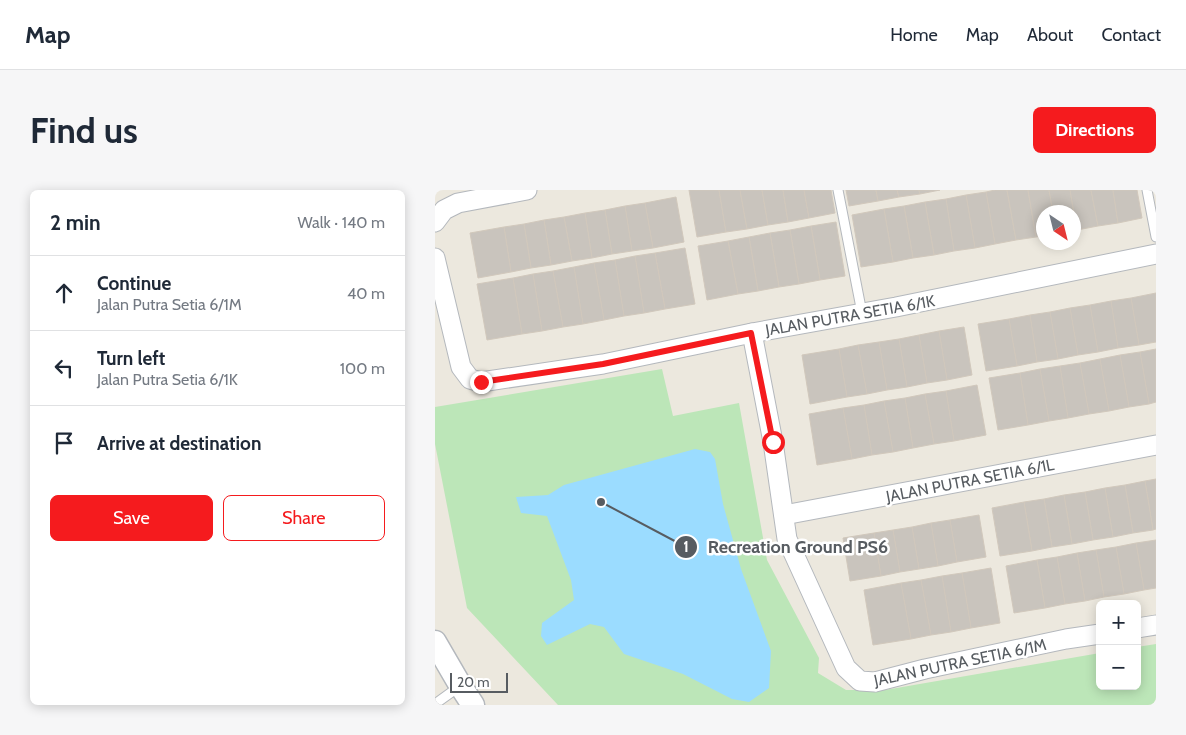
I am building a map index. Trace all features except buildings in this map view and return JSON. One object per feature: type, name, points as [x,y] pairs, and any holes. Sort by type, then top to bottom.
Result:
[{"type":"street","points":[[435,222],[444,210],[458,203],[527,190]]},
{"type":"street","name":"JALAN PUTRA SETIA 6/1K","points":[[435,258],[461,366],[470,379],[481,382],[603,364],[751,333],[896,307],[1156,254]]},
{"type":"street","name":"JALAN PUTRA SETIA 6/1M","points":[[751,333],[773,442],[787,539],[846,668],[860,681],[875,682],[925,669],[1096,635]]},
{"type":"street","name":"JALAN PUTRA SETIA 6/1L","points":[[784,515],[1156,446]]},
{"type":"street","points":[[1141,627],[1156,625]]},
{"type":"street","points":[[435,642],[473,705]]},
{"type":"lane","points":[[838,190],[862,313]]},
{"type":"lane","points":[[1147,190],[1156,237]]},
{"type":"lane","points":[[435,704],[460,685]]},
{"type":"green space","points":[[662,369],[673,416],[739,403],[767,560],[819,658],[818,673],[846,690],[885,690],[1096,654],[1096,690],[1141,690],[1141,646],[1156,644],[1156,705],[558,705],[467,608],[435,444],[435,407]]},
{"type":"water","points":[[695,449],[710,452],[715,459],[723,504],[741,569],[771,651],[769,688],[749,702],[732,699],[683,674],[624,654],[604,627],[590,624],[547,645],[541,636],[542,623],[574,600],[571,580],[547,516],[521,513],[516,497],[548,495],[564,485]]},
{"type":"place","name":"Recreation Ground PS6","points":[[601,502]]},
{"type":"route","points":[[481,382],[603,364],[751,333],[773,442]]}]
